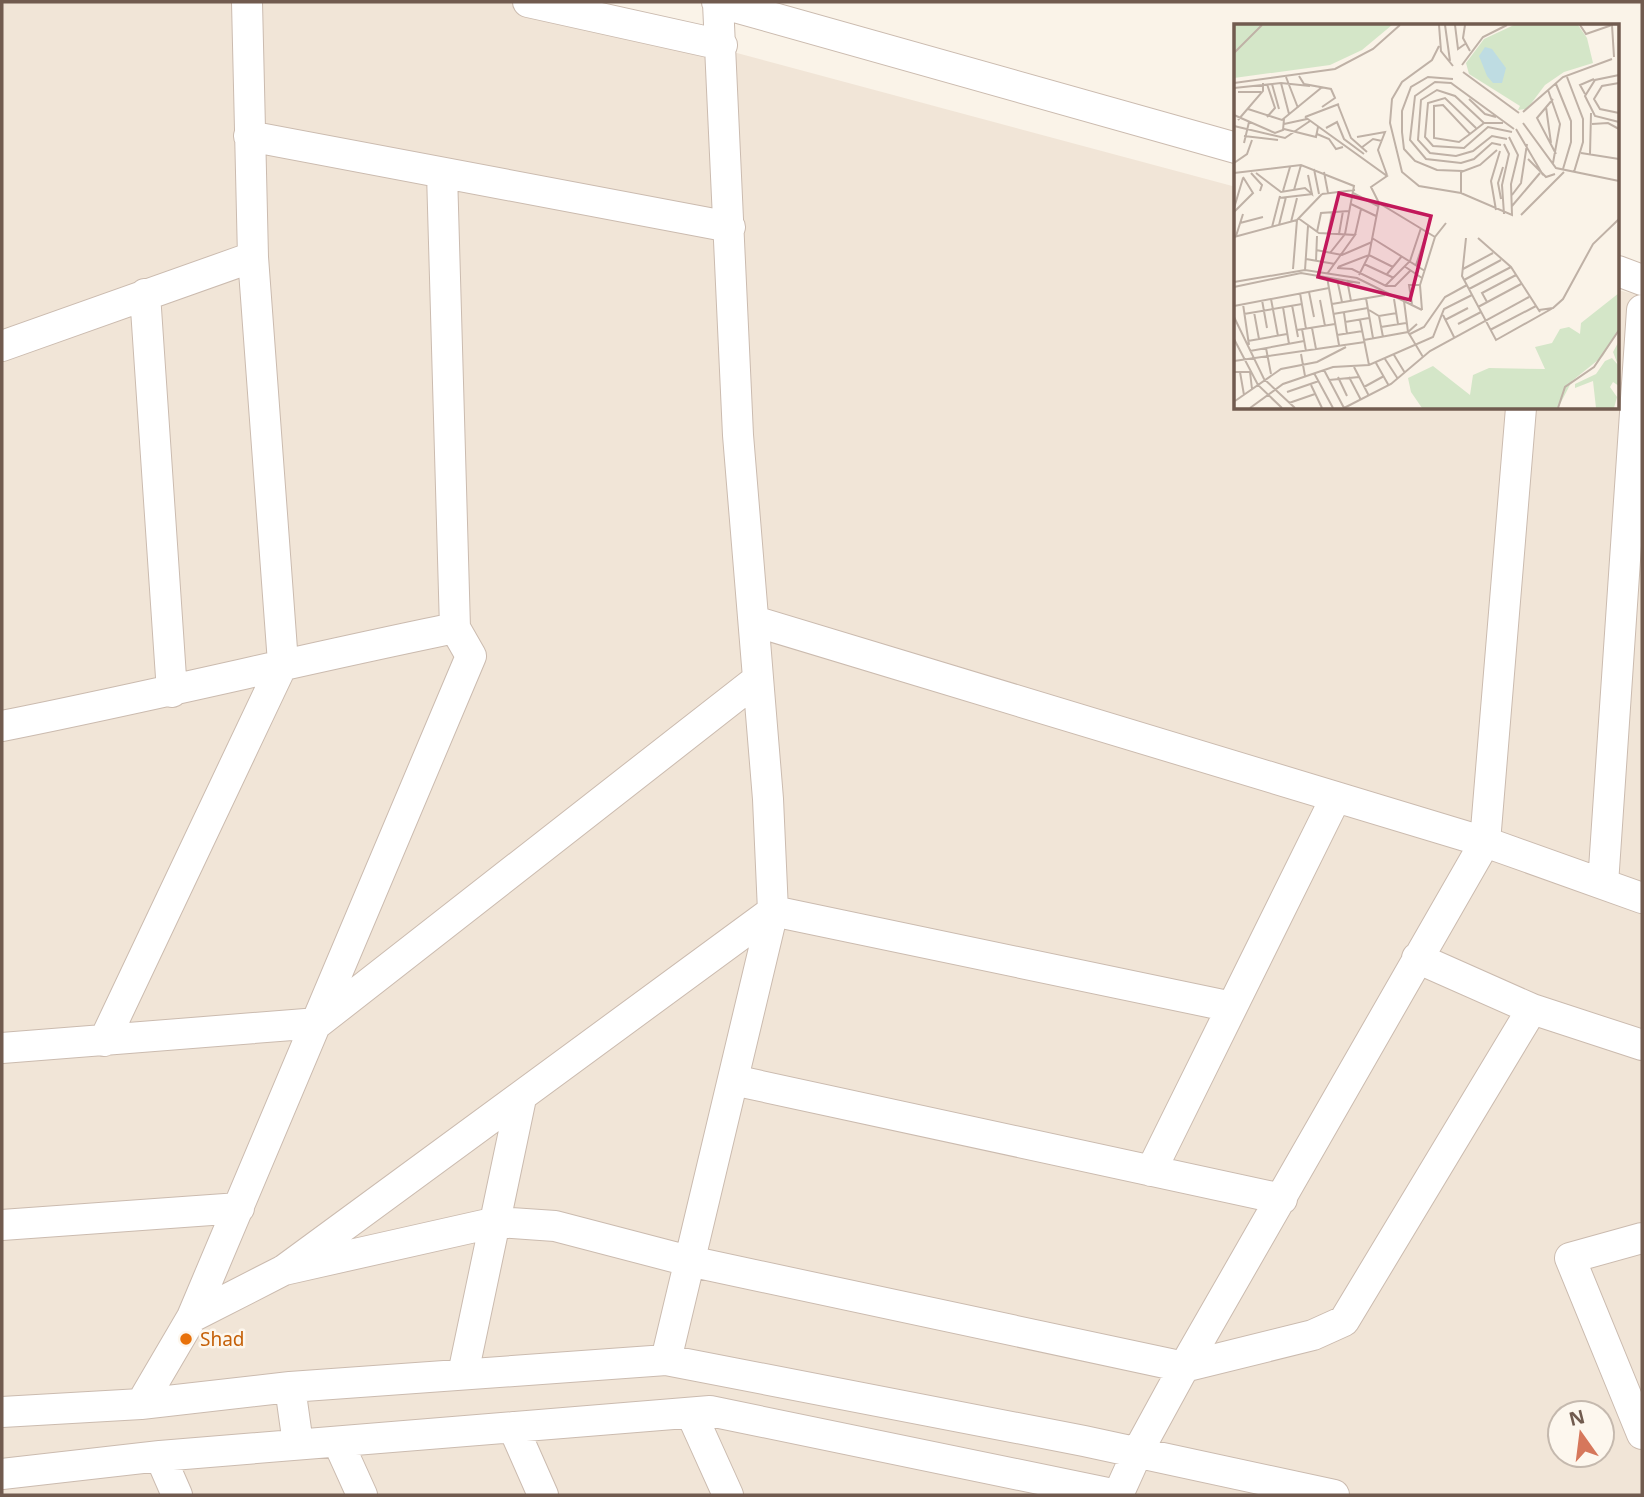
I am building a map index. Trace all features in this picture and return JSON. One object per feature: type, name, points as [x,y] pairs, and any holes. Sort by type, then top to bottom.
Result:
[{"type":"street","points":[[104,1041],[283,663],[253,257],[247,2]]},
{"type":"street","points":[[528,2],[722,45]]},
{"type":"street","points":[[666,1360],[773,911],[754,621],[738,435],[718,2],[1234,147]]},
{"type":"street","points":[[249,136],[730,227]]},
{"type":"street","points":[[141,1404],[192,1317],[471,656],[455,628],[442,173]]},
{"type":"street","points":[[2,346],[253,257]]},
{"type":"street","points":[[1620,272],[1642,280]]},
{"type":"street","points":[[145,294],[172,692]]},
{"type":"street","points":[[1603,884],[1642,310]]},
{"type":"street","points":[[2,1474],[160,1456],[710,1411],[1117,1495],[1184,1367],[1282,1199],[1416,958],[1485,842],[1521,410]]},
{"type":"street","points":[[754,621],[1485,842],[1642,898]]},
{"type":"street","points":[[2,726],[172,692],[283,663],[455,628]]},
{"type":"street","points":[[2,1048],[318,1023],[758,679]]},
{"type":"street","points":[[1151,1171],[1335,797]]},
{"type":"street","points":[[192,1317],[284,1270],[773,911],[1232,1007]]},
{"type":"street","points":[[1416,958],[1532,1009],[1642,1045]]},
{"type":"street","points":[[284,1270],[497,1222],[555,1226],[690,1261],[1184,1367],[1313,1335],[1344,1321],[1532,1009]]},
{"type":"street","points":[[733,1080],[1282,1199]]},
{"type":"street","points":[[463,1374],[521,1098]]},
{"type":"street","points":[[2,1225],[239,1208]]},
{"type":"street","points":[[1642,1238],[1570,1258],[1642,1434]]},
{"type":"street","points":[[2,1412],[141,1404],[290,1387],[666,1360],[1137,1453],[1334,1495]]},
{"type":"street","points":[[290,1387],[298,1444]]},
{"type":"street","points":[[691,1413],[728,1495]]},
{"type":"street","points":[[513,1427],[543,1495]]},
{"type":"street","points":[[338,1442],[362,1495]]},
{"type":"street","points":[[160,1456],[177,1495]]},
{"type":"shaded area","points":[[2,2],[547,2],[1234,186],[1234,410],[1620,410],[1620,290],[1642,296],[1642,1495],[2,1495]]},
{"type":"place","name":"Shad","points":[[186,1339]]}]
